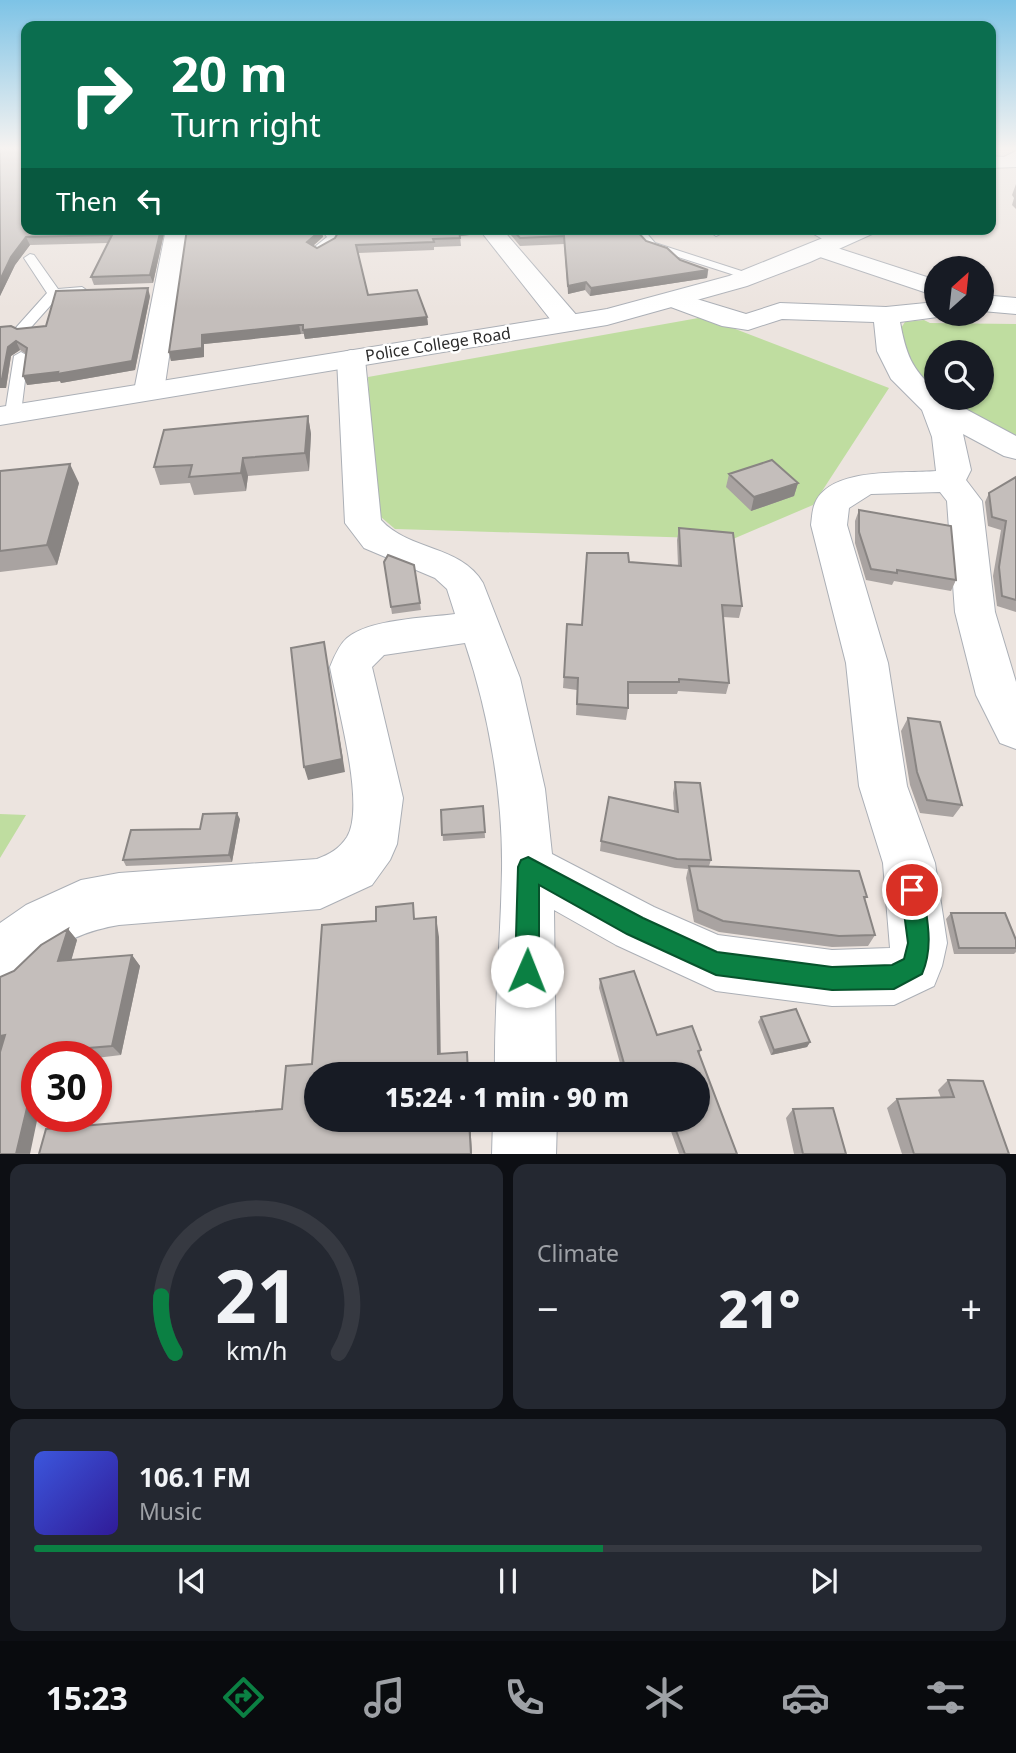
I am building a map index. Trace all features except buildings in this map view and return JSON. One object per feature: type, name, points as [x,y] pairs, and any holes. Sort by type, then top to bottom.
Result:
[{"type":"street","points":[[149,391],[160,289],[175,235]]},
{"type":"street","points":[[495,235],[568,323]]},
{"type":"street","name":"Police College Road","points":[[6,414],[568,323],[677,301],[754,276],[823,241],[844,235]]},
{"type":"street","points":[[823,241],[924,283]]},
{"type":"street","points":[[677,301],[732,320],[748,322],[780,312],[886,315],[924,311]]},
{"type":"street","points":[[994,304],[1016,306]]},
{"type":"street","points":[[886,315],[891,351],[906,379],[924,396]]},
{"type":"street","points":[[351,359],[363,523],[377,538],[448,569],[464,583],[498,678],[519,777],[528,867],[525,1062]]},
{"type":"street","points":[[528,867],[635,926],[716,963],[832,978],[894,977],[914,966],[919,943],[909,863],[883,786],[867,663],[829,525],[832,504],[858,486],[896,481],[934,484],[948,480],[954,470],[948,437],[937,410]]},
{"type":"street","points":[[942,410],[1016,449]]},
{"type":"street","points":[[948,480],[964,500],[975,612],[998,695],[1016,730]]},
{"type":"street","points":[[0,961],[20,941],[45,924],[81,906],[119,899],[320,884],[354,868],[372,844],[379,798],[351,667],[355,655],[362,646],[376,641],[479,626]]},
{"type":"street","points":[[524,1154],[525,1132]]},
{"type":"lane","points":[[317,250],[331,242],[331,235]]},
{"type":"lane","points":[[642,235],[651,245],[754,276]]},
{"type":"lane","points":[[30,258],[54,293]]},
{"type":"lane","points":[[20,331],[54,293],[100,290]]},
{"type":"lane","points":[[6,414],[21,356]]},
{"type":"green space","points":[[704,317],[889,388],[813,505],[733,539],[395,529],[375,512],[368,377]]},
{"type":"green space","points":[[924,320],[924,326],[1016,324],[1016,439],[959,410],[994,410],[994,340],[924,340],[924,385],[917,377],[899,331],[905,322]]},
{"type":"green space","points":[[0,814],[26,815],[0,858]]},
{"type":"route","points":[[527,971],[528,867],[635,926],[716,963],[832,978],[894,977],[914,966],[919,943],[912,890]]}]
